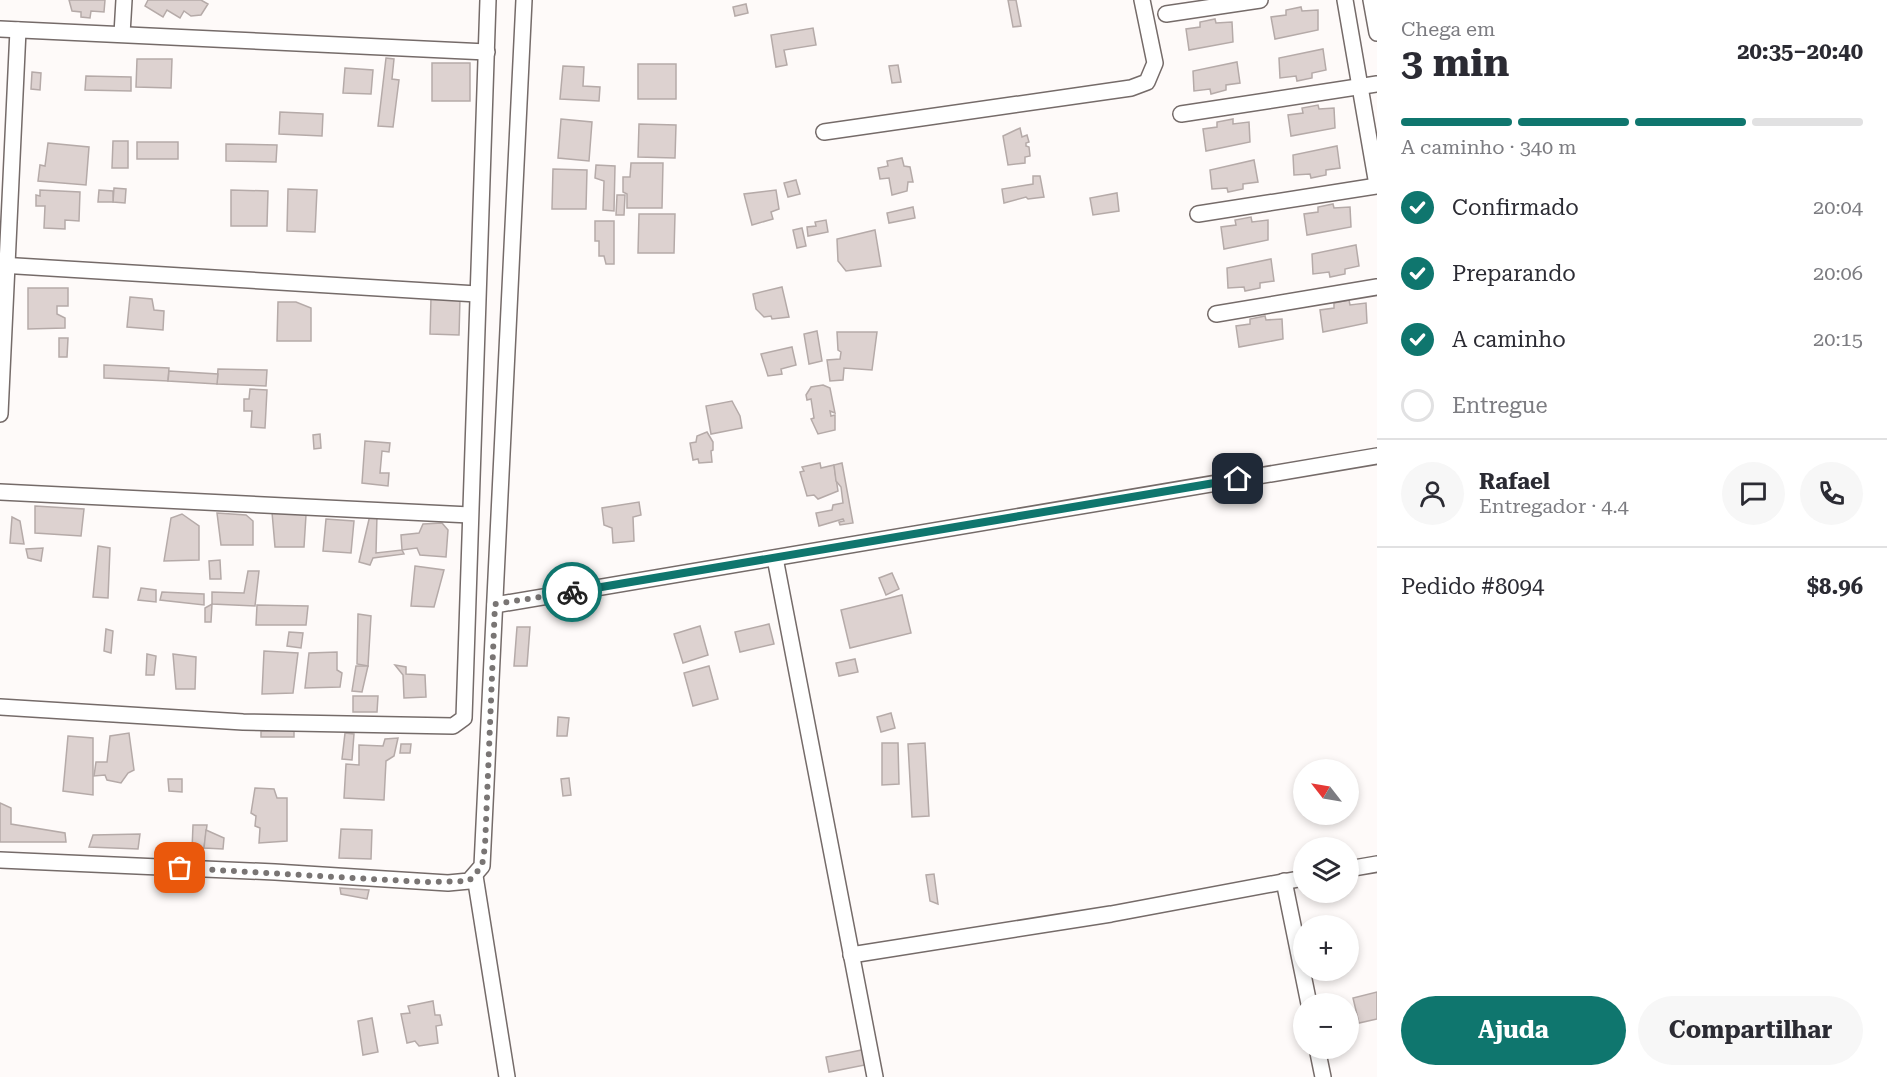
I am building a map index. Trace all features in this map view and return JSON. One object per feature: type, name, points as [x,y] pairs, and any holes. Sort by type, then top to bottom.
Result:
[{"type":"street","points":[[122,34],[124,0]]},
{"type":"street","points":[[0,706],[243,722],[453,726],[464,718],[488,0]]},
{"type":"street","points":[[0,860],[275,872],[448,883],[461,883],[476,876],[482,866],[485,846],[524,0]]},
{"type":"street","points":[[824,132],[1131,88],[1147,82],[1155,63],[1142,0]]},
{"type":"street","points":[[1166,14],[1260,0]]},
{"type":"street","points":[[1198,214],[1377,185],[1345,0]]},
{"type":"street","points":[[1371,0],[1377,33]]},
{"type":"street","points":[[0,29],[487,52]]},
{"type":"street","points":[[0,414],[4,265],[18,30]]},
{"type":"street","points":[[1181,114],[1377,84]]},
{"type":"street","points":[[4,265],[477,294]]},
{"type":"street","points":[[1216,314],[1377,287]]},
{"type":"street","points":[[495,604],[1377,456]]},
{"type":"street","points":[[0,492],[470,515]]},
{"type":"street","points":[[775,558],[875,1077]]},
{"type":"street","points":[[1359,867],[1377,864]]},
{"type":"street","points":[[476,876],[507,1077]]},
{"type":"street","points":[[851,955],[1111,914],[1293,880]]},
{"type":"street","points":[[1284,881],[1307,993]]},
{"type":"street","points":[[1319,1059],[1323,1077]]},
{"type":"building","points":[[69,0],[105,0],[104,12],[91,11],[90,18],[81,17],[81,12],[72,11]]},
{"type":"building","points":[[148,0],[201,0],[208,4],[201,15],[191,16],[184,11],[180,18],[167,10],[163,17],[145,6]]},
{"type":"building","points":[[1008,0],[1016,0],[1021,26],[1013,27]]},
{"type":"building","points":[[746,4],[748,13],[735,16],[733,7]]},
{"type":"building","points":[[1301,7],[1302,11],[1318,10],[1318,30],[1275,39],[1271,17],[1286,15],[1286,10]]},
{"type":"building","points":[[1215,19],[1216,23],[1232,22],[1233,42],[1189,50],[1186,29],[1200,27],[1200,22]]},
{"type":"building","points":[[813,28],[816,45],[784,50],[787,65],[776,67],[771,35]]},
{"type":"building","points":[[1323,49],[1326,70],[1312,73],[1312,78],[1297,81],[1296,76],[1280,78],[1279,58]]},
{"type":"building","points":[[386,58],[394,59],[392,79],[399,80],[393,127],[378,126]]},
{"type":"building","points":[[137,59],[172,59],[171,88],[136,87]]},
{"type":"building","points":[[1237,62],[1240,83],[1226,85],[1226,90],[1211,94],[1210,89],[1194,91],[1193,71]]},
{"type":"building","points":[[432,63],[470,63],[470,101],[432,101]]},
{"type":"building","points":[[638,64],[676,64],[676,99],[638,99]]},
{"type":"building","points":[[898,65],[901,82],[892,83],[889,66]]},
{"type":"building","points":[[563,66],[584,67],[583,86],[600,87],[599,101],[560,99]]},
{"type":"building","points":[[345,68],[373,70],[371,94],[343,93]]},
{"type":"building","points":[[32,72],[41,73],[40,90],[31,89]]},
{"type":"building","points":[[86,76],[131,77],[131,91],[85,90]]},
{"type":"building","points":[[1318,105],[1319,109],[1334,108],[1335,128],[1291,136],[1288,115],[1303,113],[1302,108]]},
{"type":"building","points":[[280,112],[323,114],[322,136],[279,134]]},
{"type":"building","points":[[561,119],[592,122],[589,161],[558,158]]},
{"type":"building","points":[[1233,119],[1233,124],[1249,122],[1250,142],[1206,151],[1203,129],[1217,127],[1217,122]]},
{"type":"building","points":[[639,124],[676,125],[675,158],[638,157]]},
{"type":"building","points":[[1020,128],[1022,137],[1027,135],[1029,142],[1026,146],[1029,147],[1030,156],[1025,157],[1025,163],[1008,165],[1003,136]]},
{"type":"building","points":[[113,141],[128,141],[128,168],[112,168]]},
{"type":"building","points":[[137,142],[178,142],[178,159],[137,159]]},
{"type":"building","points":[[48,143],[89,147],[86,185],[38,181],[40,165],[45,166]]},
{"type":"building","points":[[226,144],[277,145],[276,162],[226,161]]},
{"type":"building","points":[[1337,146],[1340,168],[1326,170],[1326,175],[1311,178],[1310,174],[1294,175],[1293,155]]},
{"type":"building","points":[[902,158],[904,166],[910,167],[913,182],[908,182],[907,191],[892,195],[889,178],[880,179],[878,168],[888,166],[887,161]]},
{"type":"building","points":[[1254,160],[1258,182],[1243,184],[1243,189],[1228,192],[1227,188],[1212,189],[1210,170]]},
{"type":"building","points":[[631,163],[663,163],[662,208],[627,208],[627,194],[623,192],[623,177],[630,177]]},
{"type":"building","points":[[596,165],[615,166],[614,211],[603,210],[604,181],[595,178]]},
{"type":"building","points":[[553,169],[587,170],[586,209],[552,209]]},
{"type":"building","points":[[1033,176],[1040,176],[1044,197],[1028,199],[1026,197],[1004,203],[1002,189],[1033,184]]},
{"type":"building","points":[[796,180],[800,194],[788,197],[784,183]]},
{"type":"building","points":[[114,188],[126,189],[125,203],[113,202]]},
{"type":"building","points":[[288,189],[317,190],[315,232],[287,231]]},
{"type":"building","points":[[40,190],[80,192],[79,221],[65,220],[65,229],[44,228],[45,206],[36,206],[36,195],[40,196]]},
{"type":"building","points":[[99,190],[113,191],[113,202],[98,202]]},
{"type":"building","points":[[231,190],[268,191],[267,226],[231,226]]},
{"type":"building","points":[[776,190],[779,209],[771,212],[773,219],[752,225],[744,194]]},
{"type":"building","points":[[1117,193],[1119,211],[1093,215],[1090,198]]},
{"type":"building","points":[[617,195],[625,195],[624,215],[616,215]]},
{"type":"building","points":[[1333,204],[1334,208],[1350,207],[1351,227],[1307,235],[1304,214],[1318,212],[1318,207]]},
{"type":"building","points":[[913,207],[915,218],[889,223],[887,213]]},
{"type":"building","points":[[639,214],[675,214],[674,253],[638,253]]},
{"type":"building","points":[[1251,217],[1252,222],[1268,220],[1268,240],[1224,249],[1221,227],[1236,225],[1235,220]]},
{"type":"building","points":[[826,220],[828,232],[808,236],[807,227],[816,226],[815,222]]},
{"type":"building","points":[[595,221],[614,221],[614,264],[606,264],[604,256],[599,256],[599,241],[595,241]]},
{"type":"building","points":[[802,228],[806,246],[797,248],[793,230]]},
{"type":"building","points":[[875,230],[881,266],[846,271],[838,261],[837,239]]},
{"type":"building","points":[[1356,245],[1359,266],[1345,269],[1345,274],[1330,277],[1329,272],[1313,274],[1312,254]]},
{"type":"building","points":[[1271,259],[1274,281],[1260,283],[1260,288],[1245,291],[1244,287],[1228,288],[1227,268]]},
{"type":"building","points":[[782,287],[789,317],[772,319],[771,316],[764,317],[756,309],[753,294]]},
{"type":"building","points":[[28,288],[68,288],[68,306],[57,306],[57,314],[65,318],[65,328],[28,329]]},
{"type":"building","points":[[130,297],[152,299],[154,310],[164,311],[163,330],[127,327]]},
{"type":"building","points":[[431,298],[460,299],[459,335],[430,334]]},
{"type":"building","points":[[1349,300],[1350,305],[1366,303],[1367,323],[1323,332],[1320,310],[1334,308],[1334,303]]},
{"type":"building","points":[[278,302],[296,302],[311,308],[311,341],[277,341]]},
{"type":"building","points":[[1265,316],[1266,320],[1282,319],[1283,339],[1239,347],[1236,326],[1250,324],[1250,319]]},
{"type":"building","points":[[817,331],[822,361],[809,364],[804,334]]},
{"type":"building","points":[[837,332],[877,332],[872,370],[844,368],[843,380],[830,381],[827,360],[840,359],[841,352],[838,350]]},
{"type":"building","points":[[59,338],[68,338],[67,357],[59,357]]},
{"type":"building","points":[[792,347],[796,365],[781,369],[782,374],[768,376],[761,354]]},
{"type":"building","points":[[104,365],[169,368],[168,381],[104,378]]},
{"type":"building","points":[[218,369],[267,370],[266,386],[217,384]]},
{"type":"building","points":[[169,371],[218,374],[217,384],[168,381]]},
{"type":"building","points":[[823,385],[830,388],[835,413],[830,411],[831,416],[835,415],[835,430],[818,434],[811,419],[814,418],[811,399],[807,400],[806,395],[811,387]]},
{"type":"building","points":[[250,389],[267,390],[265,428],[251,427],[252,411],[244,411],[244,399],[249,399]]},
{"type":"building","points":[[732,401],[740,416],[742,428],[711,434],[706,406]]},
{"type":"building","points":[[707,432],[713,442],[712,462],[699,463],[698,459],[693,460],[690,443],[696,442],[697,436]]},
{"type":"building","points":[[320,434],[321,448],[314,449],[313,435]]},
{"type":"building","points":[[365,441],[390,443],[389,452],[382,451],[380,473],[389,473],[388,486],[362,483]]},
{"type":"building","points":[[820,463],[821,468],[834,465],[838,491],[818,499],[814,495],[807,496],[800,472],[804,471],[802,467]]},
{"type":"building","points":[[842,463],[853,523],[840,525],[839,522],[844,521],[843,519],[819,526],[816,513],[832,510],[833,505],[843,503],[834,465]]},
{"type":"building","points":[[639,502],[641,515],[633,517],[634,541],[613,543],[612,528],[604,525],[602,508]]},
{"type":"building","points":[[35,506],[84,509],[81,536],[35,533]]},
{"type":"building","points":[[272,512],[306,515],[304,547],[275,547]]},
{"type":"building","points":[[217,513],[246,515],[253,521],[253,545],[221,545]]},
{"type":"building","points":[[182,514],[199,526],[199,560],[164,561],[171,518]]},
{"type":"building","points":[[370,515],[377,515],[376,553],[402,550],[404,554],[373,558],[370,565],[359,562]]},
{"type":"building","points":[[12,517],[20,521],[24,544],[10,543]]},
{"type":"building","points":[[326,519],[354,521],[351,553],[323,551]]},
{"type":"building","points":[[442,523],[448,530],[446,557],[420,555],[417,548],[402,550],[401,535],[419,533],[423,524]]},
{"type":"building","points":[[98,546],[110,548],[108,598],[93,597]]},
{"type":"building","points":[[43,548],[41,561],[28,558],[26,549]]},
{"type":"building","points":[[220,560],[221,579],[210,579],[209,561]]},
{"type":"building","points":[[415,566],[444,570],[434,607],[411,606]]},
{"type":"building","points":[[248,571],[259,571],[255,606],[212,604],[212,592],[244,593]]},
{"type":"building","points":[[892,573],[899,589],[886,595],[879,578]]},
{"type":"building","points":[[141,588],[156,590],[156,602],[138,600]]},
{"type":"building","points":[[162,592],[204,594],[204,605],[160,600]]},
{"type":"building","points":[[902,595],[911,633],[850,648],[841,610]]},
{"type":"building","points":[[212,604],[211,622],[205,622],[205,608]]},
{"type":"building","points":[[257,605],[308,606],[306,625],[256,625]]},
{"type":"building","points":[[358,614],[371,616],[368,666],[357,664]]},
{"type":"building","points":[[769,624],[774,644],[740,652],[735,632]]},
{"type":"building","points":[[700,626],[708,655],[683,663],[674,634]]},
{"type":"building","points":[[517,627],[530,627],[527,666],[514,666]]},
{"type":"building","points":[[106,629],[113,631],[111,653],[104,651]]},
{"type":"building","points":[[289,632],[303,633],[301,648],[287,646]]},
{"type":"building","points":[[264,651],[298,653],[293,693],[262,694]]},
{"type":"building","points":[[337,652],[337,670],[342,673],[340,687],[305,688],[309,653]]},
{"type":"building","points":[[147,654],[156,656],[154,675],[146,675]]},
{"type":"building","points":[[173,654],[196,657],[195,689],[176,689]]},
{"type":"building","points":[[855,659],[858,672],[839,676],[836,663]]},
{"type":"building","points":[[395,665],[406,667],[406,674],[425,675],[426,697],[404,698],[403,675]]},
{"type":"building","points":[[356,666],[368,666],[362,692],[352,691]]},
{"type":"building","points":[[709,666],[718,699],[693,706],[684,673]]},
{"type":"building","points":[[353,696],[378,696],[377,712],[353,712]]},
{"type":"building","points":[[891,713],[895,728],[881,732],[877,717]]},
{"type":"building","points":[[558,717],[569,718],[567,736],[557,736]]},
{"type":"building","points":[[294,730],[294,737],[261,737],[261,731]]},
{"type":"building","points":[[129,733],[134,770],[128,773],[121,783],[107,780],[105,775],[94,776],[96,762],[107,762],[110,736]]},
{"type":"building","points":[[345,733],[354,734],[352,760],[342,759]]},
{"type":"building","points":[[68,736],[93,738],[93,795],[63,791]]},
{"type":"building","points":[[398,738],[394,756],[386,761],[384,800],[344,798],[346,764],[359,765],[359,745],[383,746],[385,739]]},
{"type":"building","points":[[882,743],[898,743],[899,784],[882,785]]},
{"type":"building","points":[[925,743],[929,816],[912,817],[908,744]]},
{"type":"building","points":[[401,744],[411,744],[410,753],[400,753]]},
{"type":"building","points":[[569,778],[571,795],[563,796],[561,779]]},
{"type":"building","points":[[168,779],[182,779],[182,792],[169,791]]},
{"type":"building","points":[[255,788],[274,789],[277,798],[287,798],[287,841],[259,843],[260,828],[255,826],[256,816],[251,813]]},
{"type":"building","points":[[0,803],[11,808],[11,824],[65,833],[66,842],[0,842]]},
{"type":"building","points":[[193,825],[207,825],[204,848],[192,850]]},
{"type":"building","points":[[341,829],[372,830],[371,859],[339,858]]},
{"type":"building","points":[[206,830],[224,838],[223,849],[204,848]]},
{"type":"building","points":[[140,834],[138,849],[89,847],[93,835]]},
{"type":"building","points":[[934,874],[938,904],[930,901],[926,875]]},
{"type":"building","points":[[340,888],[369,890],[367,899],[341,894]]},
{"type":"building","points":[[1377,992],[1377,1019],[1359,1023],[1359,996]]},
{"type":"building","points":[[433,1001],[435,1015],[440,1015],[442,1025],[436,1026],[438,1043],[419,1046],[415,1041],[407,1043],[401,1014],[410,1013],[408,1006]]},
{"type":"building","points":[[372,1018],[378,1052],[363,1055],[358,1021]]},
{"type":"building","points":[[867,1049],[870,1064],[829,1072],[826,1057]]},
{"type":"way so far","points":[[180,868],[424,882],[461,883],[469,881],[476,876],[482,866],[485,846],[495,604],[572,592]]},
{"type":"route","points":[[572,592],[1238,479]]}]
